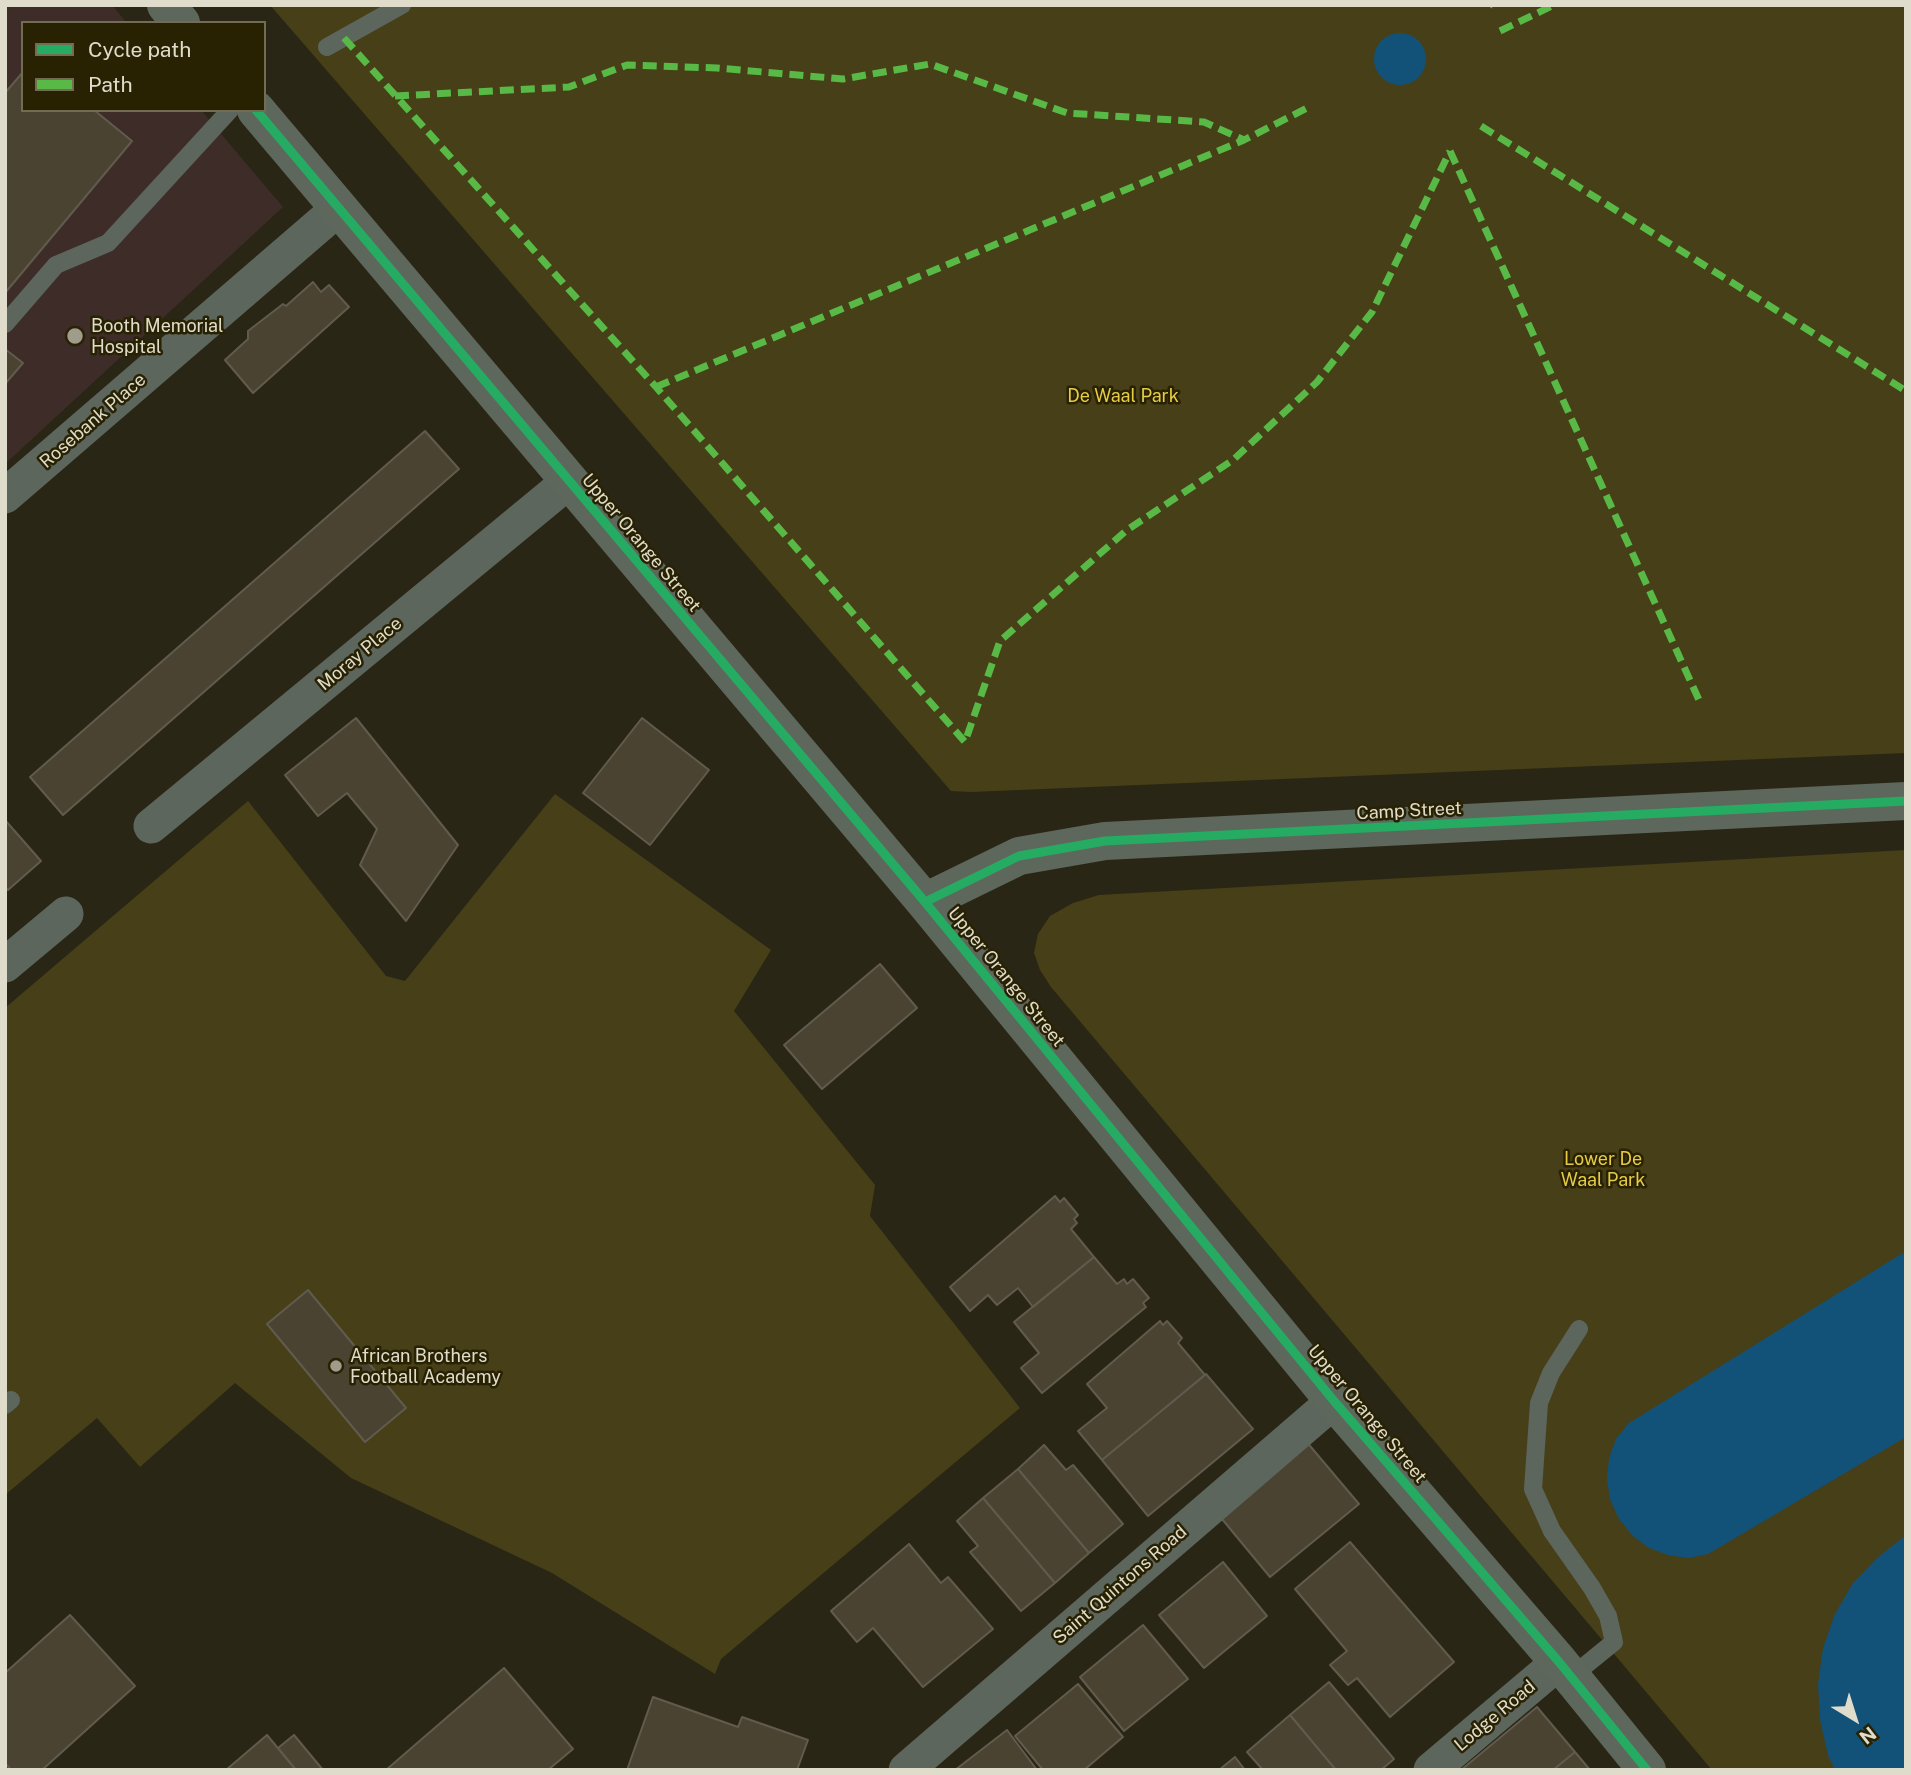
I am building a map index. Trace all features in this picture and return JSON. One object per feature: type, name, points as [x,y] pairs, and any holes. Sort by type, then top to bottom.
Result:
[{"type":"street","points":[[166,5],[179,21]]},
{"type":"street","name":"Upper Orange Street","points":[[258,112],[925,902],[1334,1401],[1565,1670],[1647,1770]]},
{"type":"street","name":"Rosebank Place","points":[[5,496],[339,208]]},
{"type":"street","name":"Moray Place","points":[[151,826],[568,482]]},
{"type":"street","name":"Camp Street","points":[[925,902],[1019,856],[1105,841],[1906,801]]},
{"type":"street","points":[[5,965],[66,914]]},
{"type":"street","name":"Saint Quintons Road","points":[[905,1770],[1334,1401]]},
{"type":"street","name":"Lodge Road","points":[[1431,1770],[1565,1670]]},
{"type":"lane","points":[[327,47],[401,5]]},
{"type":"lane","points":[[5,324],[56,265],[108,243],[228,112]]},
{"type":"lane","points":[[1565,1670],[1614,1642],[1608,1616],[1552,1531],[1534,1489],[1539,1403],[1551,1373],[1579,1329]]},
{"type":"shaded area","name":"Booth Memorial Hospital","points":[[5,5],[112,5],[125,21],[21,21],[21,112],[203,112],[283,207],[5,464]]},
{"type":"green space","name":"De Waal Park","points":[[270,5],[1906,5],[1906,753],[951,791]]},
{"type":"green space","points":[[555,794],[771,950],[734,1011],[875,1185],[870,1216],[1020,1408],[721,1659],[715,1674],[552,1573],[351,1478],[235,1383],[140,1467],[97,1418],[5,1495],[5,1008],[248,801],[386,976],[405,981]]},
{"type":"green space","name":"Lower De Waal Park","points":[[1906,850],[1906,1770],[1712,1770],[1051,987],[1040,970],[1034,953],[1038,934],[1050,916],[1073,903],[1099,895]]},
{"type":"water","points":[[1400,33],[1410,35],[1418,41],[1424,49],[1424,69],[1418,77],[1410,83],[1400,85],[1390,83],[1382,77],[1376,69],[1374,59],[1376,49],[1382,41],[1390,35]]},
{"type":"water","points":[[1906,1251],[1906,1437],[1708,1554],[1688,1558],[1668,1555],[1649,1548],[1633,1536],[1619,1519],[1610,1499],[1607,1479],[1609,1458],[1616,1439],[1629,1423]]},
{"type":"water","points":[[1906,1535],[1906,1770],[1835,1770],[1828,1755],[1820,1720],[1818,1684],[1823,1648],[1835,1614],[1853,1583],[1878,1557]]},
{"type":"building","points":[[21,74],[21,112],[96,112],[132,141],[5,293],[5,93]]},
{"type":"building","points":[[313,282],[321,292],[329,285],[349,307],[253,393],[225,360],[248,339],[248,331],[283,304],[286,306]]},
{"type":"building","points":[[5,349],[23,363],[5,384]]},
{"type":"building","points":[[425,431],[459,469],[63,815],[30,777]]},
{"type":"building","points":[[356,718],[458,845],[406,921],[360,865],[377,829],[347,793],[318,816],[285,775]]},
{"type":"building","points":[[642,718],[709,770],[650,845],[583,793]]},
{"type":"building","points":[[5,820],[41,861],[8,890],[5,887]]},
{"type":"building","points":[[880,964],[917,1008],[822,1089],[784,1045]]},
{"type":"building","points":[[1055,1196],[1060,1202],[1064,1198],[1078,1215],[1074,1219],[1077,1223],[1071,1229],[1094,1257],[1033,1307],[1018,1288],[997,1305],[988,1295],[970,1311],[950,1287]]},
{"type":"building","points":[[1094,1257],[1117,1284],[1124,1279],[1127,1284],[1133,1279],[1149,1298],[1143,1303],[1146,1307],[1042,1393],[1021,1368],[1039,1353],[1014,1322]]},
{"type":"building","name":"African Brothers Football Academy","points":[[308,1290],[406,1408],[365,1442],[267,1324]]},
{"type":"building","points":[[1160,1321],[1163,1325],[1167,1321],[1182,1338],[1178,1343],[1205,1375],[1102,1460],[1078,1431],[1107,1408],[1087,1384]]},
{"type":"building","points":[[1206,1374],[1253,1429],[1148,1516],[1102,1460]]},
{"type":"building","points":[[1305,1440],[1359,1504],[1270,1577],[1217,1513]]},
{"type":"building","points":[[1044,1445],[1066,1470],[1073,1465],[1123,1524],[1089,1553],[1018,1469]]},
{"type":"building","points":[[1018,1469],[1089,1553],[1055,1583],[983,1498]]},
{"type":"building","points":[[983,1498],[1055,1583],[1021,1611],[970,1552],[978,1546],[957,1521]]},
{"type":"building","points":[[1350,1542],[1454,1662],[1390,1717],[1357,1678],[1348,1685],[1330,1665],[1347,1651],[1295,1589]]},
{"type":"building","points":[[909,1544],[941,1583],[948,1577],[993,1629],[923,1687],[873,1628],[857,1642],[831,1611]]},
{"type":"building","points":[[1223,1562],[1267,1616],[1204,1668],[1159,1615]]},
{"type":"building","points":[[70,1615],[135,1686],[42,1770],[11,1770],[5,1763],[5,1673]]},
{"type":"building","points":[[1143,1625],[1188,1679],[1124,1731],[1080,1677]]},
{"type":"building","points":[[504,1668],[573,1749],[548,1770],[386,1770]]},
{"type":"building","points":[[1329,1682],[1394,1759],[1381,1770],[1336,1770],[1290,1715]]},
{"type":"building","points":[[1078,1684],[1123,1737],[1084,1770],[1043,1770],[1015,1736]]},
{"type":"building","points":[[653,1697],[738,1727],[742,1717],[808,1740],[797,1770],[627,1770]]},
{"type":"building","points":[[1537,1707],[1575,1752],[1553,1770],[1461,1770]]},
{"type":"building","points":[[1290,1715],[1336,1770],[1263,1770],[1247,1752]]},
{"type":"building","points":[[1007,1730],[1037,1770],[955,1770]]},
{"type":"building","points":[[267,1735],[296,1770],[226,1770]]},
{"type":"building","points":[[294,1735],[323,1770],[296,1770],[278,1748]]},
{"type":"building","points":[[1575,1752],[1590,1770],[1553,1770]]},
{"type":"building","points":[[1235,1757],[1245,1770],[1219,1770]]},
{"type":"marked path","points":[[1500,31],[1554,5]]},
{"type":"marked path","points":[[344,38],[656,387],[965,742],[1000,641],[1127,530],[1233,460],[1317,382],[1372,312],[1450,151]]},
{"type":"marked path","points":[[395,96],[569,87],[627,65],[717,68],[843,79],[930,64],[1067,113],[1204,122],[1244,140]]},
{"type":"marked path","points":[[656,387],[1244,140],[1311,106]]},
{"type":"marked path","points":[[1481,126],[1906,391]]},
{"type":"marked path","points":[[1450,151],[1699,700]]},
{"type":"cycle path","points":[[258,112],[925,902],[1334,1401],[1559,1662],[1647,1770]]},
{"type":"cycle path","points":[[925,902],[1019,856],[1105,841],[1906,801]]},
{"type":"place","name":"Booth Memorial Hospital","points":[[75,336]]},
{"type":"place","name":"African Brothers Football Academy","points":[[336,1366]]}]
